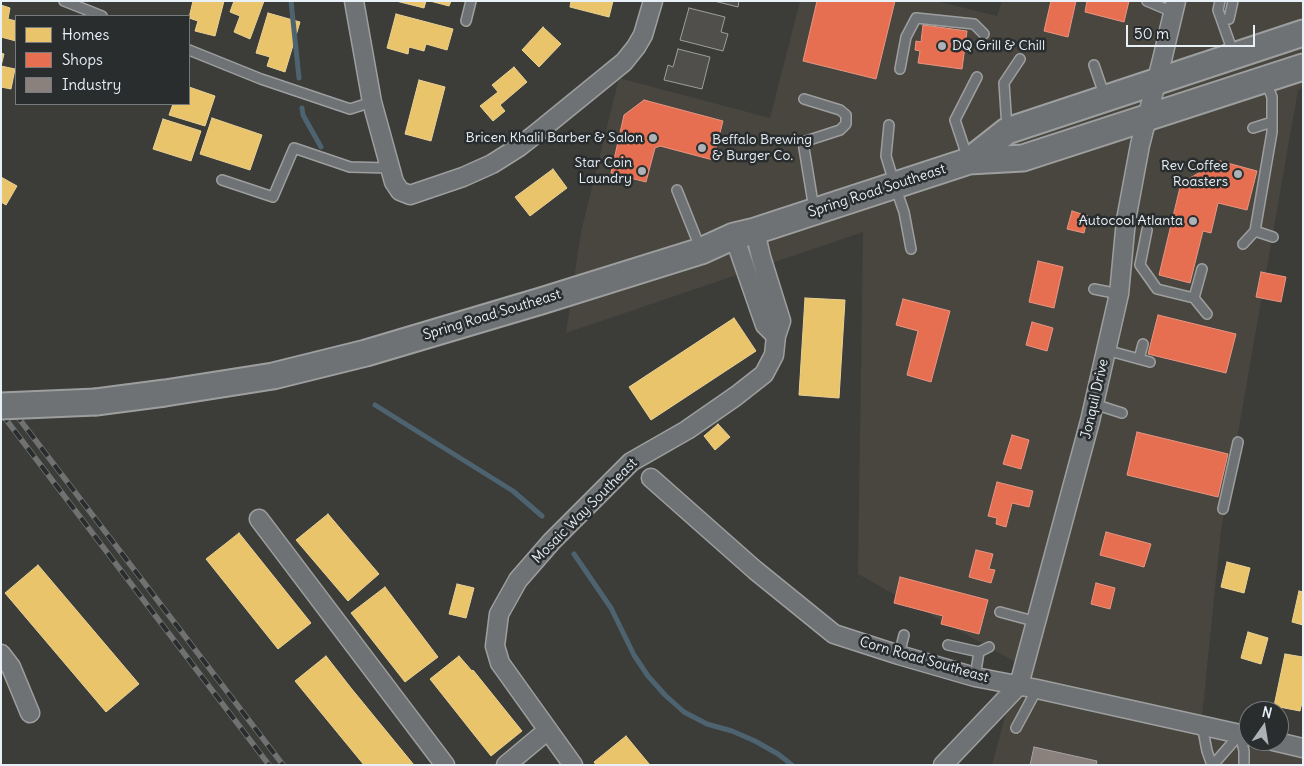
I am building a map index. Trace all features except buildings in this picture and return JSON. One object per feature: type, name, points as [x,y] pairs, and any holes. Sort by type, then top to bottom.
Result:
[{"type":"main road","name":"Spring Road Southeast","points":[[969,161],[1007,131],[1303,33]]},
{"type":"main road","name":"Spring Road Southeast","points":[[1,406],[96,402],[165,393],[273,376],[366,353],[541,301],[701,250],[744,233],[815,211],[892,178],[969,161],[1023,158],[1303,67]]},
{"type":"street","points":[[354,1],[372,102],[394,182],[400,190],[410,194],[463,177],[492,164],[519,147],[624,62],[643,35],[653,1]]},
{"type":"street","name":"Jonquil Drive","points":[[943,765],[1028,687],[1037,622],[1094,404],[1119,294],[1129,201],[1140,146],[1175,7]]},
{"type":"street","name":"Mosaic Way Southeast","points":[[572,765],[500,663],[495,646],[499,614],[518,580],[552,541],[631,462],[687,430],[764,374],[774,355],[776,336],[781,321],[761,257],[744,233]]},
{"type":"street","name":"Corn Road Southeast","points":[[651,478],[755,570],[834,634],[974,677],[1028,687],[1239,734]]},
{"type":"street","points":[[260,519],[445,765]]},
{"type":"street","points":[[1,654],[11,667],[30,713]]},
{"type":"street","points":[[506,765],[548,730]]},
{"type":"street","points":[[1289,745],[1303,748]]},
{"type":"lane","points":[[64,1],[99,15]]},
{"type":"lane","points":[[466,21],[471,1]]},
{"type":"lane","points":[[1147,1],[1175,7]]},
{"type":"lane","points":[[1222,20],[1229,19],[1233,1]]},
{"type":"lane","points":[[1219,6],[1234,56]]},
{"type":"lane","points":[[900,69],[906,36],[916,18],[974,24],[984,34]]},
{"type":"lane","points":[[190,50],[261,79],[350,109],[372,102]]},
{"type":"lane","points":[[1007,131],[1004,83],[1020,59]]},
{"type":"lane","points":[[1094,65],[1106,98]]},
{"type":"lane","points":[[969,161],[956,120],[977,78]]},
{"type":"lane","points":[[1243,244],[1254,231],[1272,132],[1272,97],[1265,79]]},
{"type":"lane","points":[[804,99],[840,110],[846,115],[846,124],[840,130],[803,142],[815,211]]},
{"type":"lane","points":[[1253,128],[1272,122]]},
{"type":"lane","points":[[889,125],[886,156],[904,212],[911,249]]},
{"type":"lane","points":[[222,180],[273,197],[294,148],[350,167],[390,168]]},
{"type":"lane","points":[[677,190],[701,250]]},
{"type":"lane","points":[[1147,230],[1140,265],[1157,289],[1194,298],[1207,314]]},
{"type":"lane","points":[[1254,231],[1273,237]]},
{"type":"lane","points":[[1123,252],[1142,254]]},
{"type":"lane","points":[[1194,298],[1202,269]]},
{"type":"lane","points":[[1094,289],[1119,294]]},
{"type":"lane","points":[[1139,359],[1143,344]]},
{"type":"lane","points":[[1106,350],[1150,362]]},
{"type":"lane","points":[[1094,404],[1122,413]]},
{"type":"lane","points":[[1224,509],[1238,442]]},
{"type":"lane","points":[[1000,612],[1037,622]]},
{"type":"lane","points":[[899,655],[904,635]]},
{"type":"lane","points":[[948,644],[979,652],[989,647]]},
{"type":"lane","points":[[974,677],[979,652]]},
{"type":"lane","points":[[1016,728],[1028,687]]},
{"type":"lane","points":[[1202,725],[1207,752],[1213,765],[1239,741]]},
{"type":"lane","points":[[1244,751],[1244,765]]},
{"type":"shaded area","points":[[800,1],[936,1],[997,16],[1002,1],[1303,1],[1303,88],[1298,90],[1221,530],[1202,717],[1239,736],[1239,751],[1289,751],[1289,742],[1303,742],[1303,765],[992,765],[1019,664],[858,574],[863,232],[566,333],[581,232],[619,78],[770,118]]},
{"type":"waterway","points":[[291,1],[299,78]]},
{"type":"waterway","points":[[302,108],[303,115],[321,147]]},
{"type":"waterway","points":[[375,405],[513,491],[542,516]]},
{"type":"waterway","points":[[574,554],[611,608],[634,655],[648,676],[665,695],[684,712],[707,724],[732,731],[755,741],[778,754],[792,765]]},
{"type":"railway","points":[[1,395],[283,765]]},
{"type":"railway","points":[[1,413],[269,765]]},
{"type":"place","name":"DQ Grill & Chill","points":[[942,46]]},
{"type":"place","name":"Bricen Khalil Barber & Salon","points":[[653,138]]},
{"type":"place","name":"Beffalo Brewing & Burger Co.","points":[[702,148]]},
{"type":"place","name":"Star Coin Laundry","points":[[642,171]]},
{"type":"place","name":"Rev Coffee Roasters","points":[[1238,174]]},
{"type":"place","name":"Autocool Atlanta","points":[[1193,221]]}]
